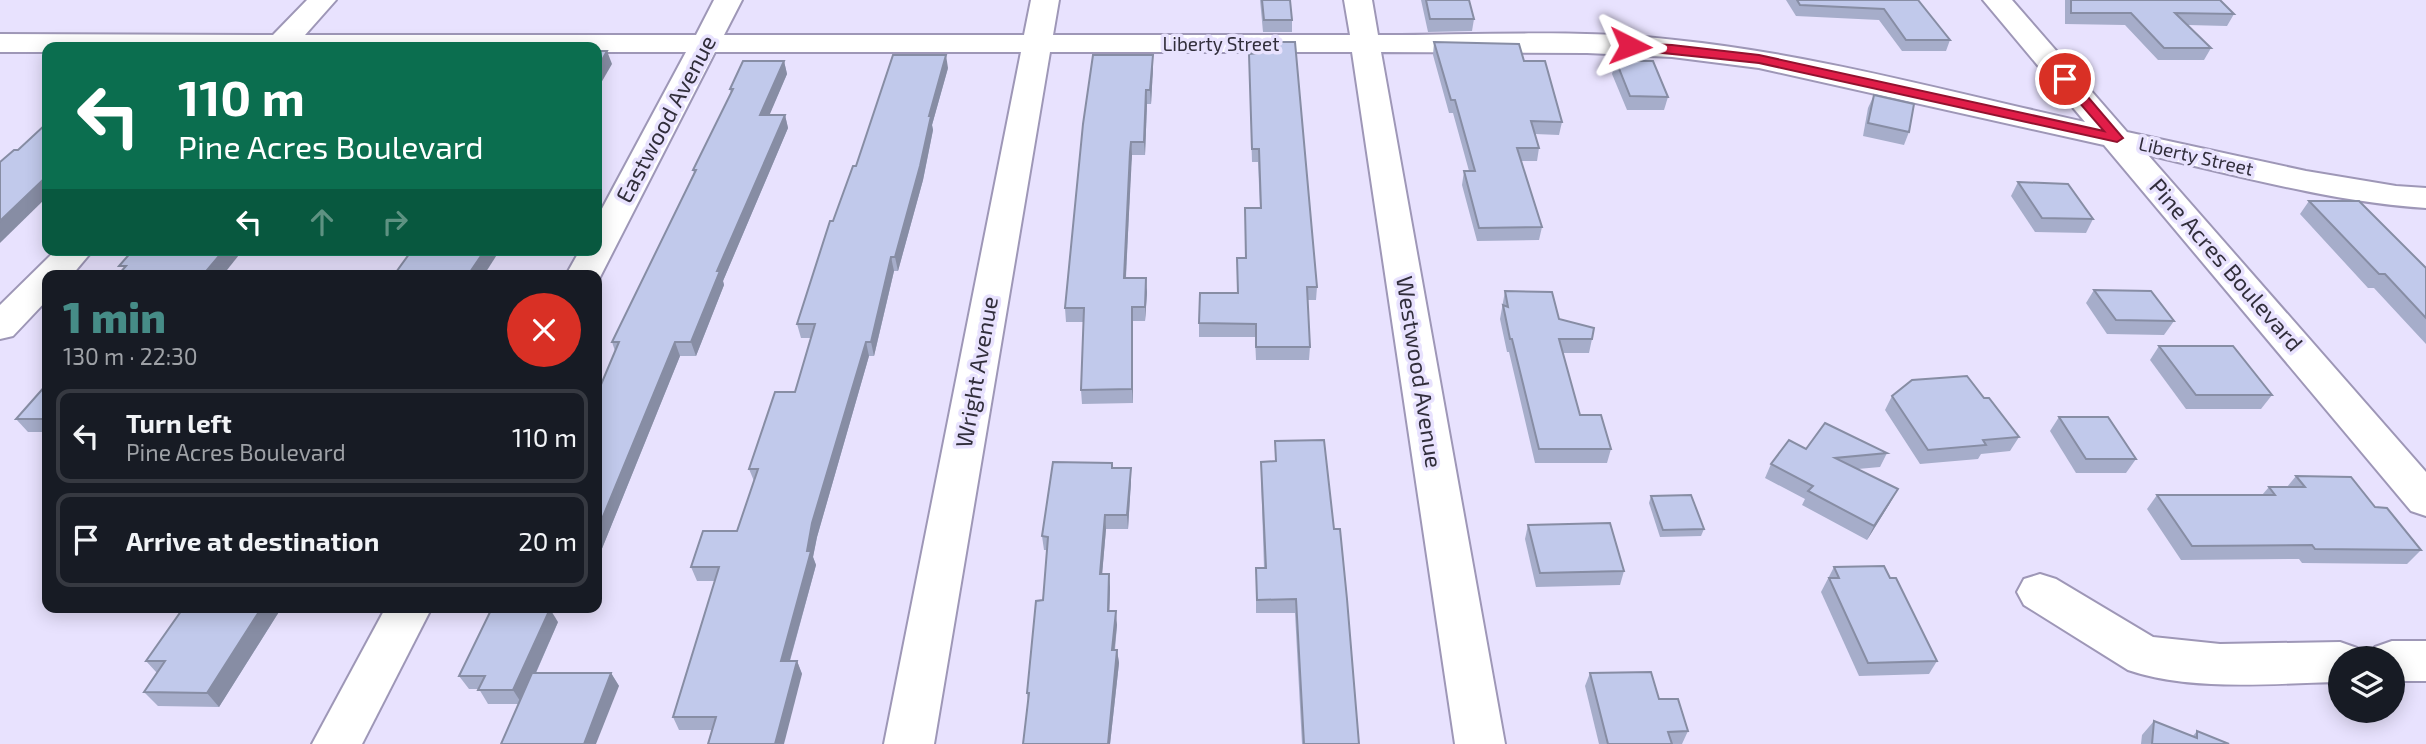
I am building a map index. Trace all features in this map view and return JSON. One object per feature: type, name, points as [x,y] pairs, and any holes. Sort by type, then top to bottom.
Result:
[{"type":"street","points":[[282,42],[322,0]]},
{"type":"street","name":"Eastwood Avenue","points":[[602,241],[729,0]]},
{"type":"street","name":"Wright Avenue","points":[[909,744],[1045,0]]},
{"type":"street","name":"Westwood Avenue","points":[[1359,0],[1480,744]]},
{"type":"street","name":"Pine Acres Boulevard","points":[[1997,0],[2426,500]]},
{"type":"street","name":"Liberty Street","points":[[0,43],[42,43]]},
{"type":"street","name":"Liberty Street","points":[[602,43],[1587,44],[1672,48],[1759,59],[2306,181],[2396,196],[2426,198]]},
{"type":"street","points":[[57,270],[70,256]]},
{"type":"street","points":[[0,327],[42,284]]},
{"type":"street","points":[[2040,592],[2145,656],[2220,664],[2328,662]]},
{"type":"street","points":[[337,744],[406,613]]},
{"type":"street","points":[[2405,661],[2426,661]]},
{"type":"building","points":[[1262,0],[1290,0],[1292,20],[1264,20]]},
{"type":"building","points":[[1426,0],[1469,0],[1474,19],[1430,19]]},
{"type":"building","points":[[1797,0],[1918,0],[1950,40],[1906,40],[1884,9],[1800,5]]},
{"type":"building","points":[[2071,0],[2220,0],[2234,14],[2175,13],[2211,48],[2164,48],[2131,13],[2071,13]]},
{"type":"building","points":[[1266,42],[1295,42],[1317,287],[1307,287],[1310,347],[1256,347],[1256,324],[1199,323],[1200,293],[1238,293],[1237,258],[1246,258],[1245,208],[1261,208],[1259,149],[1252,149],[1249,54],[1267,52]]},
{"type":"building","points":[[1434,42],[1519,44],[1524,61],[1545,61],[1562,122],[1531,121],[1539,148],[1517,148],[1542,227],[1479,228],[1464,171],[1475,171],[1455,100],[1451,100]]},
{"type":"building","points":[[893,55],[946,55],[929,116],[920,166],[895,257],[891,257],[871,342],[866,342],[812,523],[807,551],[811,551],[781,661],[797,661],[775,744],[708,744],[716,717],[673,717],[719,567],[691,567],[703,531],[737,531],[758,469],[749,469],[775,392],[795,392],[815,324],[797,324],[830,221],[833,221],[853,166],[856,166]]},
{"type":"building","points":[[1093,55],[1153,55],[1150,90],[1146,90],[1144,142],[1131,142],[1130,152],[1124,278],[1146,278],[1145,307],[1132,307],[1132,389],[1081,390],[1084,308],[1065,308],[1083,124]]},
{"type":"building","points":[[743,61],[784,61],[760,115],[785,115],[717,271],[720,271],[691,342],[675,342],[602,519],[602,382],[619,342],[612,342],[696,170],[693,170],[733,89],[730,89]]},
{"type":"building","points":[[1616,61],[1653,61],[1668,97],[1630,96]]},
{"type":"building","points":[[1874,95],[1914,104],[1909,132],[1868,123]]},
{"type":"building","points":[[42,128],[42,181],[0,221],[0,162],[14,150],[18,150]]},
{"type":"building","points":[[2018,182],[2068,184],[2093,219],[2042,218]]},
{"type":"building","points":[[2309,201],[2359,201],[2426,268],[2426,318],[2385,274],[2379,274]]},
{"type":"building","points":[[128,256],[219,256],[207,270],[122,270],[126,266],[119,266]]},
{"type":"building","points":[[408,256],[481,256],[471,270],[398,270]]},
{"type":"building","points":[[2094,290],[2151,291],[2174,321],[2116,320]]},
{"type":"building","points":[[1505,291],[1552,292],[1559,319],[1594,328],[1592,339],[1559,339],[1580,415],[1601,415],[1611,449],[1539,449],[1510,339],[1503,305],[1508,307]]},
{"type":"building","points":[[2159,346],[2233,346],[2272,395],[2196,395]]},
{"type":"building","points":[[1967,376],[1984,398],[1989,398],[2019,437],[1983,440],[1986,445],[1928,450],[1892,396],[1912,380]]},
{"type":"building","points":[[42,390],[42,419],[16,419]]},
{"type":"building","points":[[2059,417],[2108,417],[2136,459],[2086,459]]},
{"type":"building","points":[[1825,423],[1887,453],[1835,458],[1898,489],[1874,526],[1808,491],[1813,486],[1771,464],[1789,440],[1806,449]]},
{"type":"building","points":[[1324,440],[1334,529],[1340,529],[1359,744],[1304,744],[1296,599],[1257,600],[1256,568],[1266,568],[1261,462],[1276,461],[1275,441]]},
{"type":"building","points":[[1053,462],[1112,463],[1112,468],[1131,468],[1127,515],[1105,515],[1100,574],[1109,574],[1108,611],[1116,611],[1112,650],[1117,650],[1108,744],[1023,744],[1036,601],[1043,600],[1048,537],[1042,536]]},
{"type":"building","points":[[2296,476],[2351,477],[2375,507],[2387,508],[2421,550],[2315,549],[2312,545],[2192,546],[2157,495],[2275,495],[2269,487],[2305,487]]},
{"type":"building","points":[[1691,495],[1704,529],[1663,530],[1651,496]]},
{"type":"building","points":[[1610,523],[1624,571],[1540,573],[1528,525]]},
{"type":"building","points":[[1884,566],[1890,578],[1896,578],[1937,661],[1868,663],[1829,578],[1839,578],[1834,567]]},
{"type":"building","points":[[180,613],[258,613],[207,693],[144,692],[165,661],[146,661]]},
{"type":"building","points":[[490,613],[548,613],[513,690],[478,690],[485,676],[459,676]]},
{"type":"building","points":[[1651,672],[1659,699],[1678,699],[1688,731],[1668,732],[1672,744],[1608,744],[1590,673]]},
{"type":"building","points":[[532,673],[611,673],[584,744],[501,744]]},
{"type":"building","points":[[2154,721],[2197,738],[2197,731],[2229,744],[2152,744]]},
{"type":"route","points":[[1630,46],[1672,48],[1759,59],[2117,138],[2065,79]]}]
